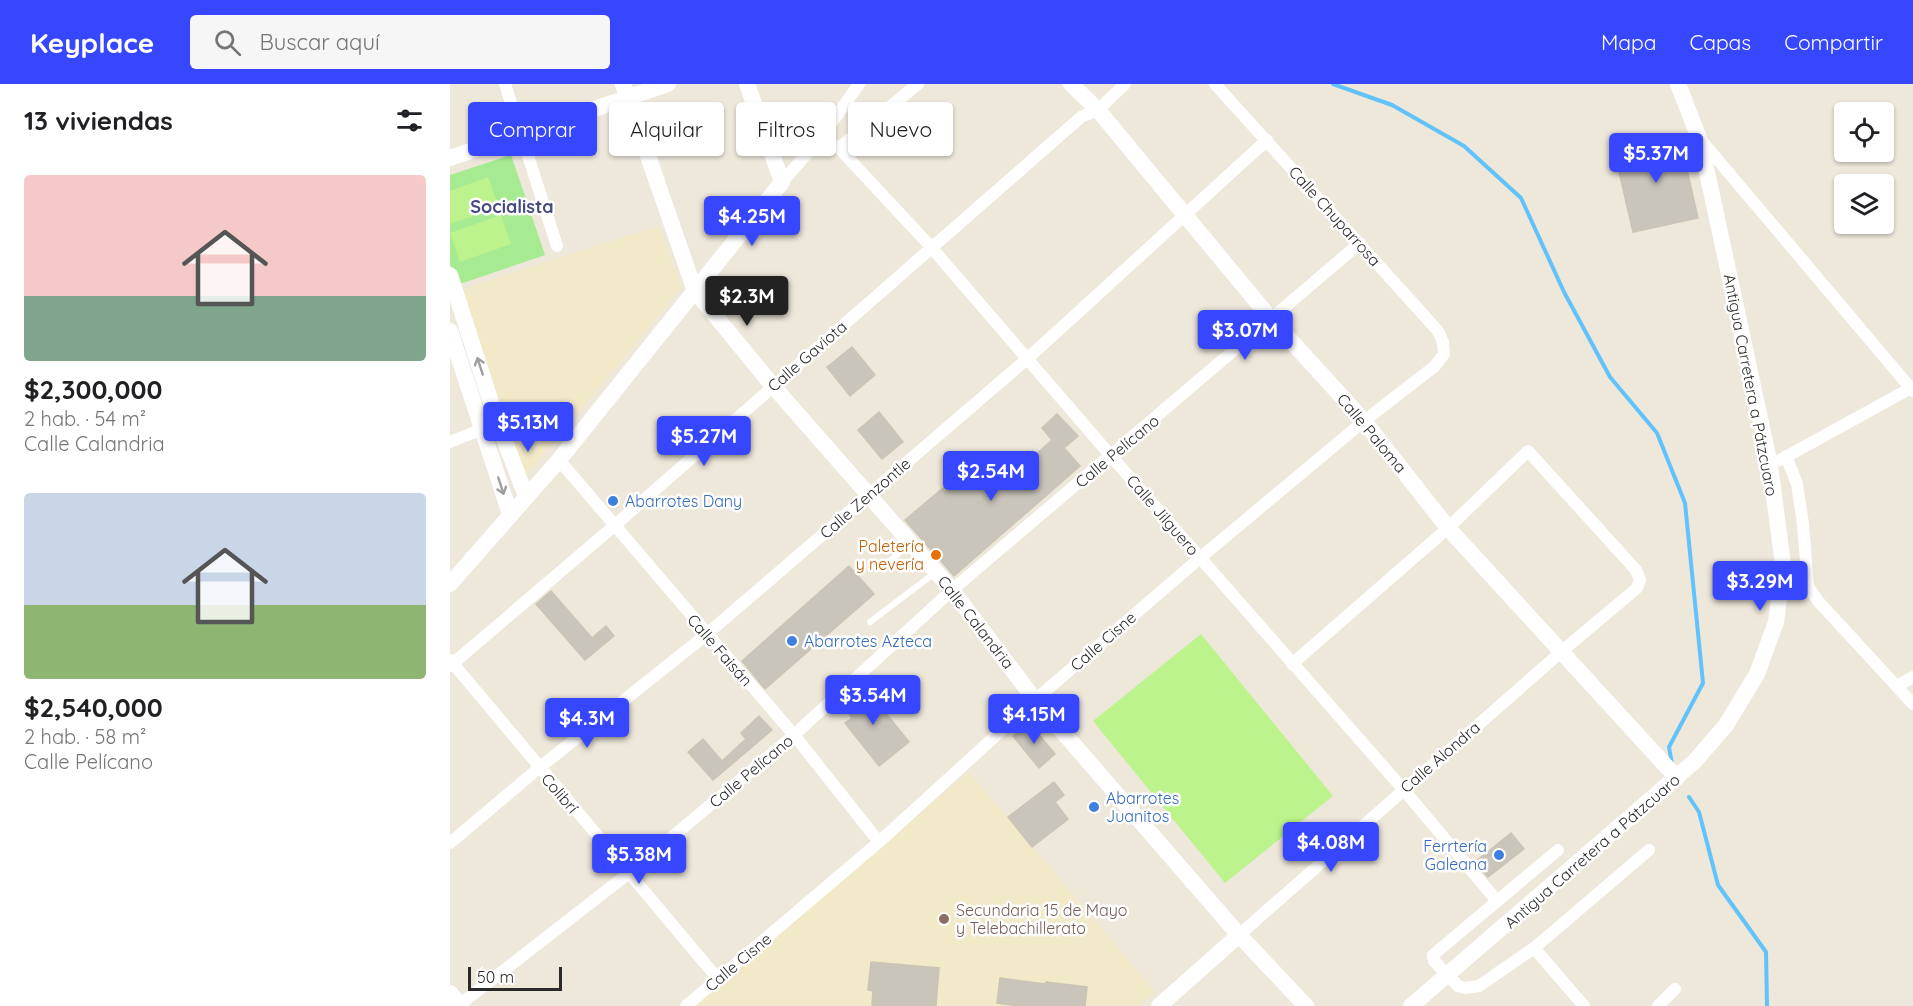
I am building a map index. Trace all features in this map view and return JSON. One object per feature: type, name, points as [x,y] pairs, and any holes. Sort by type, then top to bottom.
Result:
[{"type":"street","points":[[505,84],[511,102]]},
{"type":"street","points":[[597,103],[626,91],[668,84]]},
{"type":"street","points":[[747,84],[782,182]]},
{"type":"street","points":[[836,117],[859,84]]},
{"type":"street","points":[[839,148],[918,84]]},
{"type":"street","name":"Calle Paloma","points":[[1071,84],[1092,104],[1271,319],[1364,421],[1448,528],[1677,778]]},
{"type":"street","points":[[1092,104],[1125,84]]},
{"type":"street","name":"Calle Chuparrosa","points":[[1215,84],[1438,331],[1443,342],[1444,354]]},
{"type":"street","name":"Antigua Carretera a Pátzcuaro","points":[[1411,1006],[1695,762],[1726,724],[1757,674],[1776,622],[1783,564],[1770,465],[1699,138],[1678,84]]},
{"type":"street","points":[[626,91],[695,291]]},
{"type":"street","name":"Calle Gaviota","points":[[451,663],[614,526],[1081,117],[1092,104]]},
{"type":"street","points":[[1699,138],[1912,389],[1770,465]]},
{"type":"street","name":"Calle Zenzontle","points":[[450,843],[539,768],[707,634],[1028,359],[1267,140]]},
{"type":"street","name":"Calle Jilguero","points":[[836,146],[931,247],[1497,900]]},
{"type":"street","points":[[450,158],[468,152]]},
{"type":"street","points":[[529,156],[557,246]]},
{"type":"street","points":[[450,584],[559,460],[805,156]]},
{"type":"street","name":"Calle Pelícano","points":[[457,1002],[629,873],[794,735],[952,590],[1360,243]]},
{"type":"street","points":[[450,275],[497,422],[526,496]]},
{"type":"street","name":"Calle Calandria","points":[[695,291],[773,386],[952,590],[1035,700],[1239,934],[1306,1006]]},
{"type":"street","points":[[450,331],[510,514]]},
{"type":"street","name":"Calle Cisne","points":[[686,1006],[879,842],[1035,700],[1200,558],[1364,421],[1435,366],[1444,354]]},
{"type":"street","points":[[450,442],[483,430],[497,422]]},
{"type":"street","name":"Calle Alondra","points":[[1159,1006],[1403,789],[1637,588],[1640,580],[1636,570],[1528,451],[1448,528]]},
{"type":"street","points":[[1786,456],[1797,484],[1808,586],[1818,602],[1913,704]]},
{"type":"street","name":"Calle Faisán","points":[[559,460],[794,735],[879,842]]},
{"type":"street","points":[[1292,664],[1448,528]]},
{"type":"street","name":"Colibrí","points":[[451,663],[718,979]]},
{"type":"street","points":[[1897,686],[1913,677]]},
{"type":"street","points":[[1558,850],[1433,955],[1434,961],[1458,986],[1465,988],[1479,986],[1534,948],[1649,850]]},
{"type":"street","points":[[1534,948],[1584,1006]]},
{"type":"street","points":[[1658,1006],[1675,989]]},
{"type":"lane","points":[[881,568],[911,542]]},
{"type":"lane","points":[[870,622],[936,571]]},
{"type":"shaded area","points":[[659,226],[681,288],[522,481],[458,290]]},
{"type":"shaded area","name":"Secundaria 15 de Mayo y Telebachillerato","points":[[969,772],[1155,992],[1138,1006],[692,1006]]},
{"type":"green space","points":[[511,156],[545,255],[457,285],[450,264],[450,175]]},
{"type":"green space","points":[[488,177],[499,207],[450,224],[450,191]]},
{"type":"green space","points":[[501,215],[511,244],[460,262],[450,233]]},
{"type":"green space","points":[[1201,634],[1333,796],[1225,883],[1093,721]]},
{"type":"building","points":[[1679,135],[1698,218],[1633,232],[1614,150]]},
{"type":"building","points":[[852,347],[875,375],[850,396],[827,367]]},
{"type":"building","points":[[879,412],[903,442],[882,459],[858,430]]},
{"type":"building","points":[[1057,414],[1078,436],[1064,448],[1080,466],[954,576],[905,520],[975,461],[998,488],[1052,440],[1042,428]]},
{"type":"building","name":"Abarrotes Azteca","points":[[849,566],[874,594],[765,689],[742,661]]},
{"type":"building","points":[[551,591],[592,638],[606,626],[614,636],[585,660],[536,604]]},
{"type":"building","points":[[863,685],[909,742],[879,766],[845,723],[852,718],[841,703]]},
{"type":"building","points":[[759,716],[772,730],[713,780],[688,752],[703,739],[722,761],[746,739],[741,733]]},
{"type":"building","points":[[1029,723],[1055,754],[1039,768],[1013,736]]},
{"type":"building","points":[[1054,782],[1064,795],[1055,802],[1068,819],[1032,847],[1008,817]]},
{"type":"building","name":"Ferrtería Galeana","points":[[1511,833],[1524,849],[1488,877],[1475,862]]},
{"type":"building","points":[[871,962],[939,968],[936,1006],[872,1006],[873,991],[868,990]]},
{"type":"building","points":[[1000,978],[1087,987],[1085,1006],[1019,1006],[997,1003]]},
{"type":"waterway","points":[[1333,84],[1392,105],[1464,146],[1521,198],[1564,292],[1610,377],[1657,433],[1685,503],[1703,683],[1669,747],[1672,764]]},
{"type":"waterway","points":[[1689,797],[1699,812],[1718,885],[1766,952],[1767,1006]]},
{"type":"place","name":"Abarrotes Dany","points":[[613,501]]},
{"type":"place","name":"Paletería y nevería","points":[[936,555]]},
{"type":"place","name":"Abarrotes Azteca","points":[[792,641]]},
{"type":"place","name":"Abarrotes Juanitos","points":[[1094,807]]},
{"type":"place","name":"Ferrtería Galeana","points":[[1499,855]]},
{"type":"place","name":"Secundaria 15 de Mayo y Telebachillerato","points":[[944,919]]},
{"type":"district","name":"Socialista","points":[[512,207]]}]
